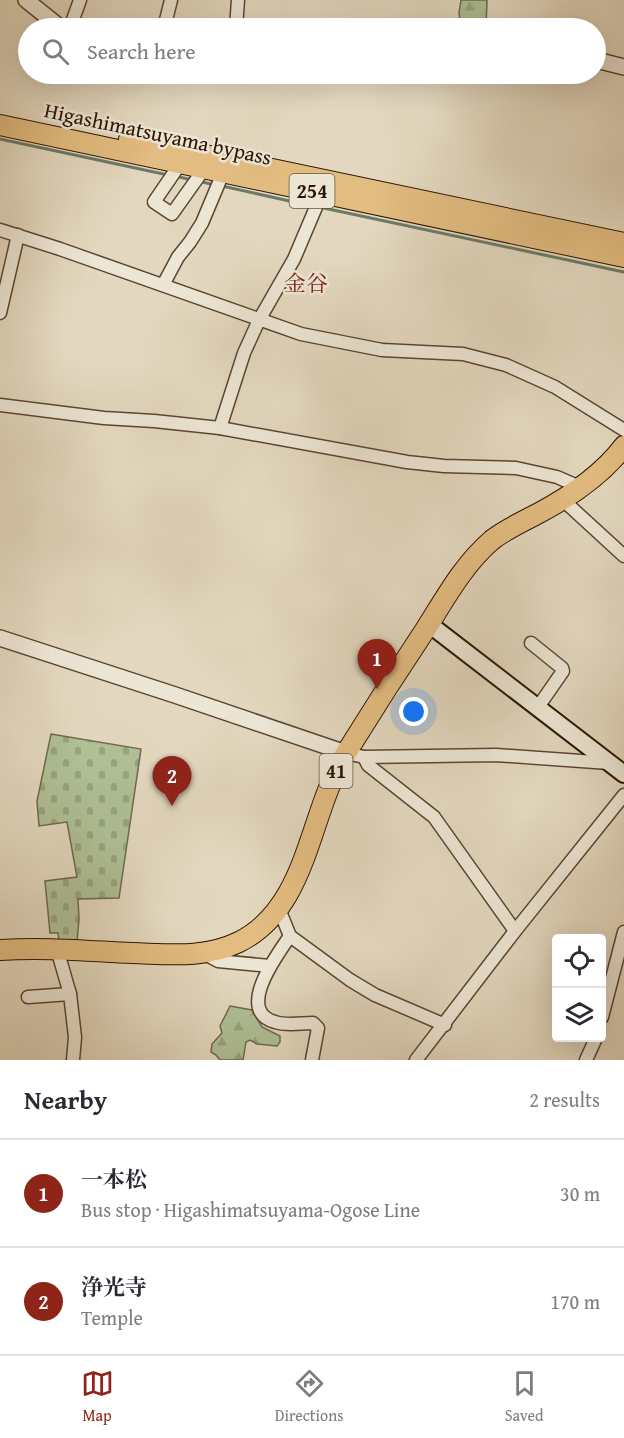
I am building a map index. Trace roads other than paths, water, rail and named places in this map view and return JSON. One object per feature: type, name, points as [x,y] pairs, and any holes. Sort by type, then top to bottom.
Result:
[{"type":"main road","name":"Higashimatsuyama bypass","points":[[0,112],[624,243]]},
{"type":"main road","name":"Higashimatsuyama bypass","points":[[0,125],[624,257]]},
{"type":"main road","name":"41","points":[[0,950],[57,949],[176,955],[205,954],[220,950],[265,925],[279,909],[292,886],[333,777],[355,755],[453,584],[492,540],[579,489],[624,446]]},
{"type":"main road","points":[[429,624],[624,774]]},
{"type":"street","points":[[26,0],[48,18]]},
{"type":"street","points":[[74,18],[80,0]]},
{"type":"street","points":[[166,18],[171,0]]},
{"type":"street","points":[[237,18],[238,0]]},
{"type":"street","points":[[606,62],[624,67]]},
{"type":"street","points":[[180,164],[154,202],[172,214],[214,171]]},
{"type":"street","points":[[163,285],[178,257],[202,223],[214,171]]},
{"type":"street","points":[[220,428],[244,353],[259,320],[294,259],[322,193]]},
{"type":"street","points":[[0,230],[301,334],[382,350],[463,354],[506,365],[555,387],[624,430]]},
{"type":"street","points":[[0,313],[18,235]]},
{"type":"street","points":[[0,405],[104,418],[220,428],[426,464],[516,468],[557,477],[579,489]]},
{"type":"street","points":[[563,500],[624,556]]},
{"type":"street","points":[[0,638],[355,755],[496,755],[609,763]]},
{"type":"street","points":[[531,643],[563,671],[538,707]]},
{"type":"street","points":[[355,755],[434,817],[515,931]]},
{"type":"street","points":[[416,1060],[624,795]]},
{"type":"street","points":[[279,909],[290,936],[350,980],[375,995],[445,1025]]},
{"type":"street","points":[[606,1002],[624,932]]},
{"type":"street","points":[[290,936],[270,966],[261,986],[258,1005],[262,1013],[274,1022],[313,1023],[318,1028],[312,1060]]},
{"type":"street","points":[[57,949],[70,994],[75,1037],[73,1060]]},
{"type":"street","points":[[205,954],[218,961],[270,966]]},
{"type":"street","points":[[28,997],[70,994]]},
{"type":"street","points":[[586,1060],[594,1042]]},
{"type":"waterway","points":[[0,139],[168,175]]},
{"type":"waterway","points":[[175,176],[192,180]]},
{"type":"waterway","points":[[198,181],[215,185]]},
{"type":"waterway","points":[[222,186],[312,206]]},
{"type":"waterway","points":[[319,207],[624,272]]},
{"type":"place","name":"一本松","points":[[377,689]]},
{"type":"place","name":"浄光寺","points":[[172,806]]},
{"type":"district","name":"金谷","points":[[306,283]]}]
